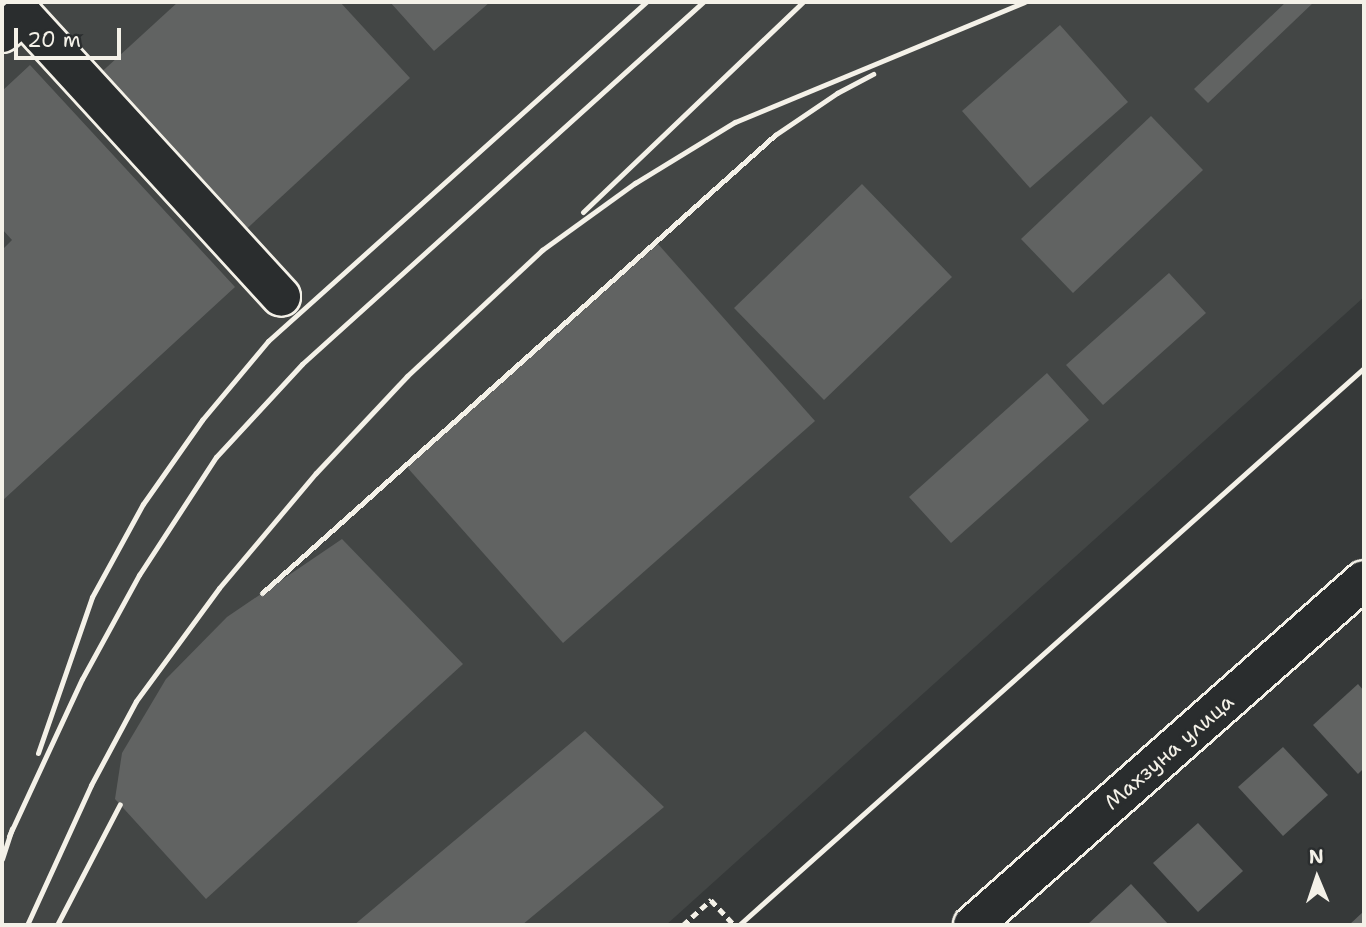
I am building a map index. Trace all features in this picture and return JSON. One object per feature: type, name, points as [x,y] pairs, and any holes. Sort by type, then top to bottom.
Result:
[{"type":"street","points":[[2,33],[23,15],[281,298]]},
{"type":"street","name":"Махзуна улица","points":[[973,925],[1364,580]]},
{"type":"path","points":[[683,925],[711,900],[734,925]]},
{"type":"shaded area","points":[[2,2],[1364,2],[1364,297],[666,925],[2,925]]},
{"type":"building","points":[[178,2],[340,2],[410,78],[240,235],[95,78]]},
{"type":"building","points":[[390,2],[490,2],[434,51]]},
{"type":"building","points":[[1286,2],[1314,2],[1208,103],[1194,89]]},
{"type":"building","points":[[1060,25],[1128,102],[1030,188],[962,111]]},
{"type":"building","points":[[30,65],[235,287],[2,501],[2,250],[12,240],[2,229],[2,91]]},
{"type":"building","points":[[1151,116],[1203,170],[1073,293],[1021,239]]},
{"type":"building","points":[[862,184],[952,277],[824,400],[734,308]]},
{"type":"building","points":[[658,244],[815,421],[563,643],[406,466]]},
{"type":"building","points":[[1169,273],[1206,313],[1103,405],[1066,365]]},
{"type":"building","points":[[1047,373],[1089,420],[951,543],[909,497]]},
{"type":"building","points":[[342,539],[463,664],[206,899],[115,799],[122,753],[166,679],[227,617]]},
{"type":"building","points":[[1358,684],[1364,691],[1364,768],[1358,774],[1313,725]]},
{"type":"building","points":[[585,731],[664,807],[522,925],[354,925]]},
{"type":"building","points":[[1283,747],[1328,795],[1283,836],[1238,787]]},
{"type":"building","points":[[1198,823],[1243,871],[1198,912],[1153,863]]},
{"type":"building","points":[[1131,884],[1169,925],[1087,925]]},
{"type":"building","points":[[1364,911],[1364,925],[1349,925]]},
{"type":"railway","points":[[38,753],[92,597],[143,504],[202,420],[268,341],[646,2]]},
{"type":"railway","points":[[9,836],[82,679],[139,575],[216,457],[302,364],[703,2]]},
{"type":"railway","points":[[583,212],[803,2]]},
{"type":"railway","points":[[27,925],[91,785],[136,701],[219,588],[316,473],[407,376],[542,250],[635,183],[735,122],[1024,2]]},
{"type":"railway","points":[[262,593],[775,135],[837,93],[873,74]]},
{"type":"railway","points":[[739,925],[1364,368]]},
{"type":"railway","points":[[57,925],[120,804]]},
{"type":"railway","points":[[2,859],[12,829]]}]
